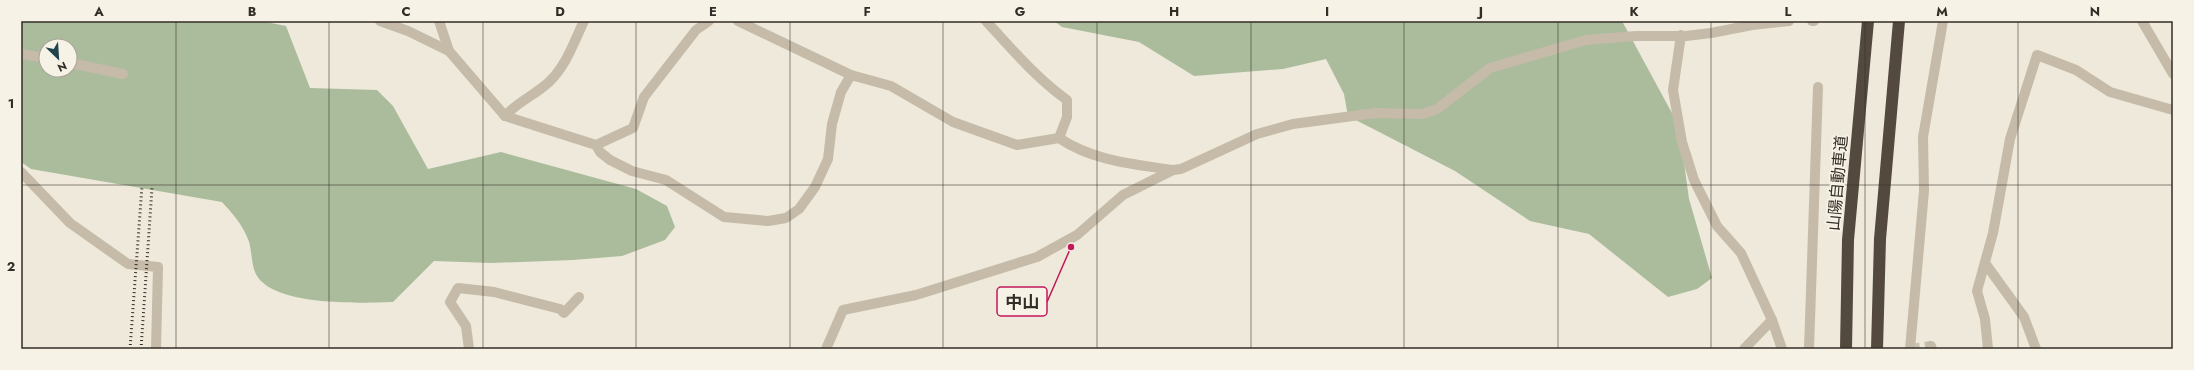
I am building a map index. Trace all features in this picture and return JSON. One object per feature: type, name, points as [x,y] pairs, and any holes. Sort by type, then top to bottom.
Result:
[{"type":"highway","name":"山陽自動車道","points":[[1846,349],[1848,240],[1868,21]]},
{"type":"highway","points":[[1878,349],[1880,239],[1899,21]]},
{"type":"street","points":[[380,21],[408,31],[449,51]]},
{"type":"street","points":[[439,21],[449,51],[505,116],[596,145],[633,128],[644,97],[696,30],[709,21]]},
{"type":"street","points":[[505,116],[513,107],[548,82],[562,67],[584,21]]},
{"type":"street","points":[[738,21],[851,75],[891,86],[953,122],[1017,145],[1060,138],[1072,147],[1099,158],[1173,170],[1181,169],[1256,134],[1293,124],[1375,113],[1423,114],[1437,109],[1490,68],[1586,40],[1711,33],[1751,23],[1789,21]]},
{"type":"street","points":[[986,21],[1027,66],[1048,86],[1067,100],[1067,117],[1060,138]]},
{"type":"street","points":[[1910,349],[1924,191],[1923,136],[1943,21]]},
{"type":"street","points":[[2142,21],[2173,74]]},
{"type":"street","points":[[1681,35],[1672,90],[1682,142],[1694,180],[1717,226],[1741,253],[1772,320],[1782,349]]},
{"type":"street","points":[[21,54],[38,57]]},
{"type":"street","points":[[1988,349],[1985,319],[1977,291],[1993,233],[2010,139],[2037,55],[2076,70],[2110,92],[2173,110]]},
{"type":"street","points":[[78,65],[122,74]]},
{"type":"street","points":[[596,145],[600,152],[610,160],[632,171],[666,180],[724,217],[768,221],[786,218],[799,209],[815,187],[828,159],[832,124],[841,92],[851,75]]},
{"type":"street","points":[[1809,349],[1818,87]]},
{"type":"street","points":[[826,349],[842,310],[916,295],[1037,257],[1077,236],[1123,195],[1173,170]]},
{"type":"street","points":[[21,172],[70,223],[128,264],[158,267],[156,349]]},
{"type":"street","points":[[1984,263],[2024,317],[2036,349]]},
{"type":"street","points":[[469,349],[466,326],[450,302],[458,288],[494,292],[560,309],[564,313],[578,297]]},
{"type":"street","points":[[1744,349],[1772,320]]},
{"type":"green space","points":[[21,21],[261,21],[286,26],[310,88],[377,90],[393,106],[428,169],[501,152],[636,189],[667,206],[675,227],[665,240],[622,256],[573,260],[491,263],[434,261],[393,302],[339,302],[297,297],[278,292],[264,283],[255,272],[249,243],[243,228],[222,202],[31,169],[21,162]]},
{"type":"green space","points":[[1054,21],[1622,21],[1679,126],[1689,199],[1712,278],[1697,289],[1668,297],[1589,234],[1530,221],[1455,171],[1348,116],[1344,94],[1326,59],[1283,69],[1194,76],[1139,42],[1062,27]]},
{"type":"tunnel","points":[[1910,349],[1931,346]]},
{"type":"railway","points":[[130,349],[142,186]]},
{"type":"railway","points":[[141,349],[152,188]]},
{"type":"place","name":"中山","points":[[1071,247]]}]
